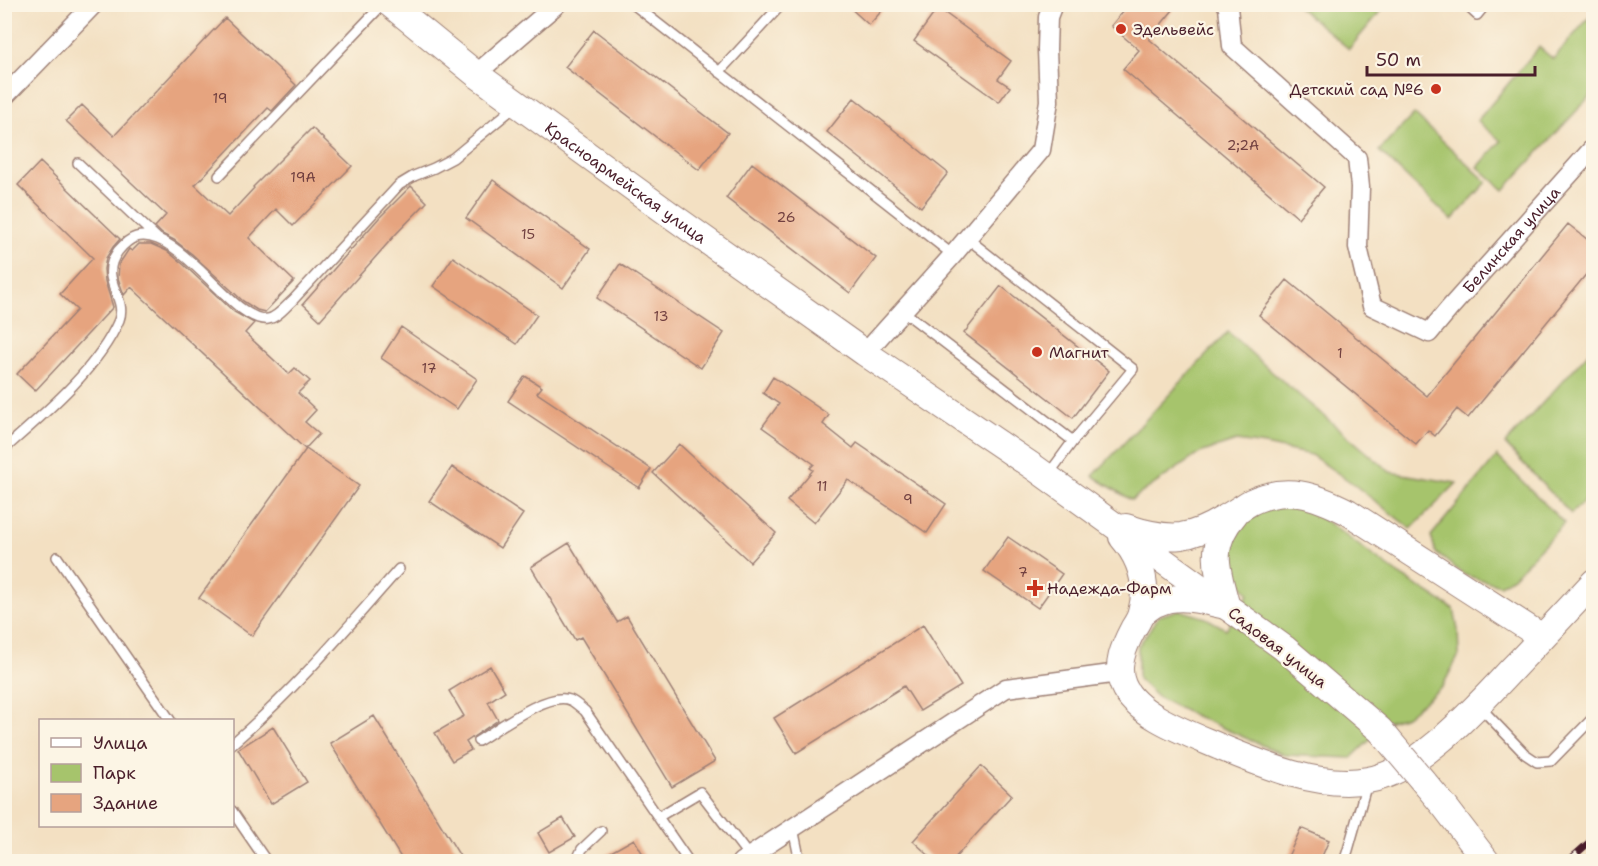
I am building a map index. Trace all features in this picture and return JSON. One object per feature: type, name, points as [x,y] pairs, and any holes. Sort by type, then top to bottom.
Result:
[{"type":"main road","name":"Красноармейская улица","points":[[390,4],[517,105],[865,353],[1041,473]]},
{"type":"main road","name":"Садовая улица","points":[[1041,473],[1284,648],[1380,730],[1487,861]]},
{"type":"main road","points":[[1108,521],[1158,536],[1182,536],[1208,528],[1251,502],[1275,494],[1308,494],[1328,501],[1348,512],[1542,637]]},
{"type":"main road","points":[[1232,610],[1220,581],[1216,550],[1226,523],[1237,511]]},
{"type":"main road","points":[[1108,521],[1128,544],[1141,565],[1143,577],[1141,614],[1127,640],[1119,673],[1123,686],[1131,699],[1150,714],[1245,758],[1333,782],[1368,780],[1397,772],[1433,747],[1478,705],[1593,582]]},
{"type":"main road","points":[[1141,614],[1156,603],[1170,599],[1191,599],[1232,610]]},
{"type":"street","points":[[4,97],[94,4]]},
{"type":"street","points":[[476,74],[557,4]]},
{"type":"street","points":[[865,353],[953,255],[1041,150],[1049,101],[1048,17],[1053,4]]},
{"type":"street","name":"Белинская улица","points":[[1226,4],[1232,46],[1357,158],[1360,187],[1358,247],[1372,306],[1429,333],[1593,147]]},
{"type":"street","points":[[749,856],[1006,688],[1119,673]]},
{"type":"lane","points":[[219,176],[383,4]]},
{"type":"lane","points":[[633,4],[953,255]]},
{"type":"lane","points":[[719,72],[782,4]]},
{"type":"lane","points":[[1465,4],[1477,15],[1486,4]]},
{"type":"lane","points":[[78,163],[159,239],[180,252],[242,309],[255,316],[268,319],[279,314],[293,300],[399,185],[453,158],[517,105]]},
{"type":"lane","points":[[4,449],[91,366],[111,335],[120,317],[120,307],[111,282],[110,271],[113,258],[122,246],[133,238],[144,235],[159,239]]},
{"type":"lane","points":[[967,238],[1133,369],[1073,441],[1041,473]]},
{"type":"lane","points":[[903,311],[1073,441]]},
{"type":"lane","points":[[57,557],[169,719]]},
{"type":"lane","points":[[234,742],[314,665],[399,569]]},
{"type":"lane","points":[[478,741],[540,703],[557,698],[570,700],[585,711],[689,861]]},
{"type":"lane","points":[[1478,705],[1525,754],[1537,762],[1551,761],[1593,717]]},
{"type":"lane","points":[[1344,861],[1368,780]]},
{"type":"lane","points":[[658,817],[700,792],[749,856]]},
{"type":"lane","points":[[234,814],[267,861]]},
{"type":"lane","points":[[793,828],[800,861]]},
{"type":"lane","points":[[576,861],[582,849],[602,831]]},
{"type":"green space","points":[[1296,5],[1386,5],[1349,49]]},
{"type":"green space","points":[[1593,13],[1593,93],[1504,190],[1478,167],[1501,141],[1477,121],[1539,47],[1553,59]]},
{"type":"green space","points":[[1414,114],[1487,182],[1452,220],[1379,151]]},
{"type":"green space","points":[[1228,332],[1390,472],[1457,483],[1411,529],[1352,483],[1311,455],[1265,445],[1236,441],[1200,453],[1131,500],[1093,476]]},
{"type":"green space","points":[[1593,348],[1593,492],[1571,514],[1505,444]]},
{"type":"green space","points":[[1497,456],[1564,523],[1513,577],[1500,585],[1465,575],[1436,553],[1431,536]]},
{"type":"green space","points":[[1279,504],[1308,508],[1398,574],[1454,609],[1459,655],[1442,687],[1406,716],[1390,721],[1351,758],[1284,755],[1157,697],[1138,679],[1138,646],[1159,616],[1179,610],[1206,618],[1226,629],[1249,594],[1235,575],[1228,543],[1242,516]]},
{"type":"building","points":[[846,4],[888,4],[869,25]]},
{"type":"building","points":[[1129,4],[1178,4],[1149,39],[1324,187],[1298,218],[1123,69],[1139,50],[1111,26]]},
{"type":"building","points":[[938,8],[1011,61],[998,79],[1010,87],[999,102],[914,41]]},
{"type":"building","points":[[225,18],[296,85],[272,111],[268,108],[195,185],[228,216],[253,187],[312,128],[352,166],[293,226],[276,209],[249,238],[294,281],[265,312],[243,301],[192,254],[162,234],[155,227],[166,215],[66,121],[82,105],[114,136]]},
{"type":"building","points":[[594,30],[728,133],[699,170],[565,67]]},
{"type":"building","points":[[854,98],[948,173],[921,207],[827,132]]},
{"type":"building","points":[[40,162],[120,239],[106,258],[104,269],[113,307],[35,391],[17,374],[77,310],[60,294],[93,258],[18,185]]},
{"type":"building","points":[[752,163],[876,258],[850,293],[726,198]]},
{"type":"building","points":[[493,180],[590,249],[563,288],[466,218]]},
{"type":"building","points":[[411,186],[427,202],[320,320],[303,304],[379,218]]},
{"type":"building","points":[[1568,224],[1593,244],[1593,266],[1468,418],[1457,409],[1435,436],[1428,430],[1416,444],[1259,315],[1287,280],[1427,396]]},
{"type":"building","points":[[139,244],[151,244],[167,251],[234,312],[254,323],[245,333],[289,374],[295,368],[310,381],[298,393],[316,410],[305,422],[319,434],[305,449],[131,287],[124,295],[118,278],[119,264],[129,249],[132,251]]},
{"type":"building","points":[[453,257],[537,315],[517,344],[433,286]]},
{"type":"building","points":[[620,264],[724,333],[701,368],[597,298]]},
{"type":"building","name":"Магнит","points":[[1001,286],[1109,371],[1073,418],[964,333]]},
{"type":"building","points":[[401,327],[477,379],[457,409],[381,358]]},
{"type":"building","points":[[525,376],[542,387],[537,393],[651,469],[639,488],[508,401]]},
{"type":"building","points":[[773,377],[829,415],[823,424],[853,448],[857,443],[946,504],[927,533],[848,480],[814,523],[787,501],[813,470],[810,468],[814,464],[762,427],[779,404],[763,393]]},
{"type":"building","points":[[679,444],[776,533],[750,562],[653,473]]},
{"type":"building","points":[[306,449],[359,486],[252,636],[199,598]]},
{"type":"building","points":[[452,467],[523,514],[500,548],[429,501]]},
{"type":"building","points":[[1008,537],[1062,574],[1038,608],[984,571]]},
{"type":"building","points":[[569,543],[617,622],[627,616],[715,761],[672,787],[581,637],[575,640],[531,567]]},
{"type":"building","points":[[923,625],[961,686],[920,711],[904,686],[796,753],[774,718]]},
{"type":"building","points":[[490,666],[505,691],[488,702],[498,720],[466,742],[471,750],[452,761],[435,733],[464,716],[449,691]]},
{"type":"building","points":[[374,716],[463,861],[403,861],[330,743]]},
{"type":"building","points":[[273,727],[307,782],[271,804],[238,749]]},
{"type":"building","points":[[981,766],[1012,795],[952,861],[935,861],[913,841]]},
{"type":"building","points":[[563,818],[575,837],[549,852],[538,833]]},
{"type":"building","points":[[1301,828],[1329,840],[1320,861],[1286,861]]},
{"type":"building","points":[[634,839],[647,861],[595,861]]},
{"type":"railway","points":[[1567,862],[1594,838]]},
{"type":"place","name":"Эдельвейс","points":[[1121,29]]},
{"type":"place","name":"Детский сад №6","points":[[1436,89]]},
{"type":"place","name":"Магнит","points":[[1037,352]]},
{"type":"place","name":"Надежда-Фарм","points":[[1035,588]]}]
